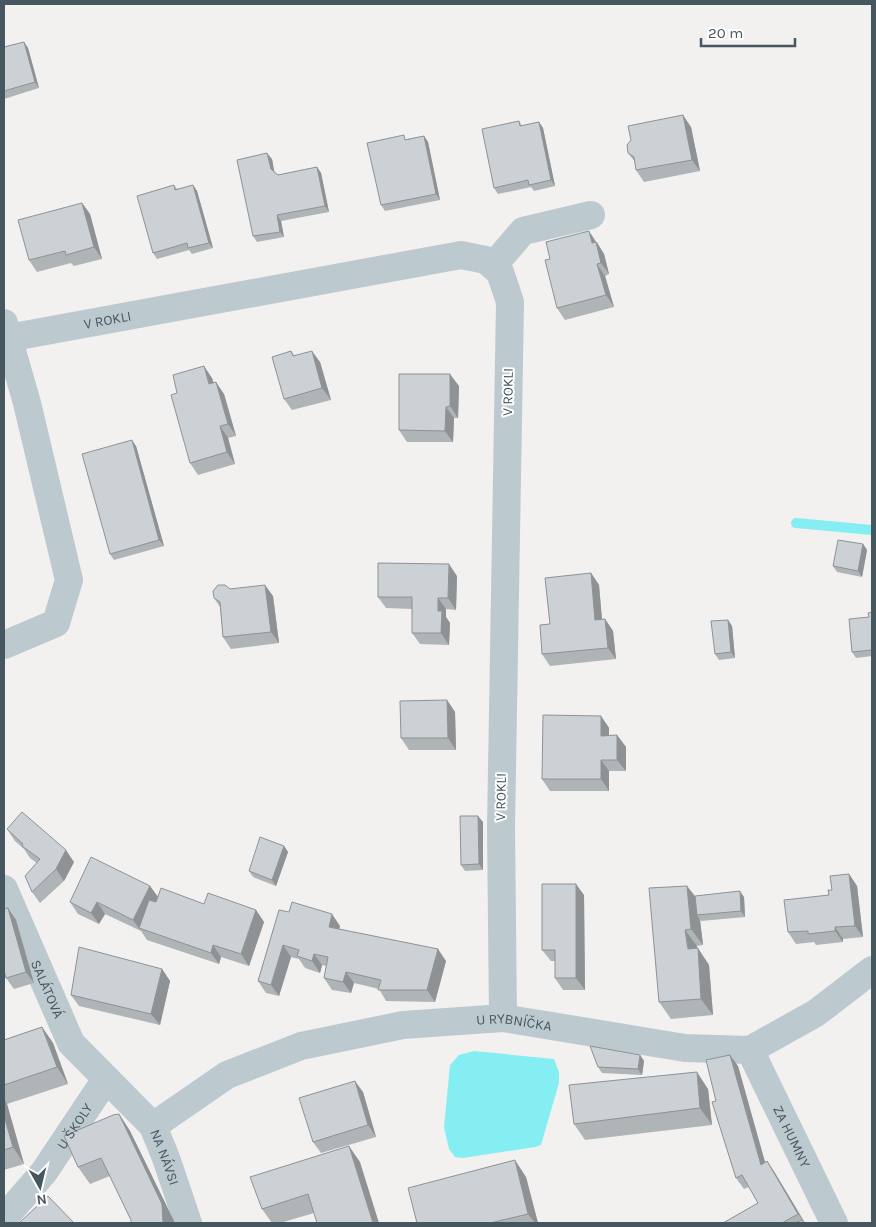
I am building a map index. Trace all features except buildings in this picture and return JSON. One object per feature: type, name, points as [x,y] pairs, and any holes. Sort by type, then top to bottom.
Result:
[{"type":"street","points":[[494,266],[523,231],[591,215]]},
{"type":"street","name":"V ROKLI","points":[[4,645],[56,622],[69,580],[27,403],[6,330],[461,255],[486,260],[500,272],[510,302],[501,827],[503,1018]]},
{"type":"street","name":"SALÁTOVÁ","points":[[4,889],[71,1043],[106,1079]]},
{"type":"street","points":[[750,1050],[816,1013],[872,970]]},
{"type":"street","name":"U RYBNÍČKA","points":[[153,1126],[227,1075],[301,1046],[403,1025],[503,1018],[685,1048],[750,1050]]},
{"type":"street","name":"ZA HUMNY","points":[[750,1050],[834,1223]]},
{"type":"street","name":"NA NÁVSI","points":[[106,1079],[153,1126],[188,1223]]},
{"type":"street","name":"U ŠKOLY","points":[[4,1218],[44,1172],[106,1079]]},
{"type":"water","points":[[474,1051],[554,1059],[559,1072],[559,1083],[541,1145],[463,1158],[455,1157],[449,1149],[444,1127],[450,1065],[459,1055]]},
{"type":"waterway","points":[[796,523],[872,530]]}]
